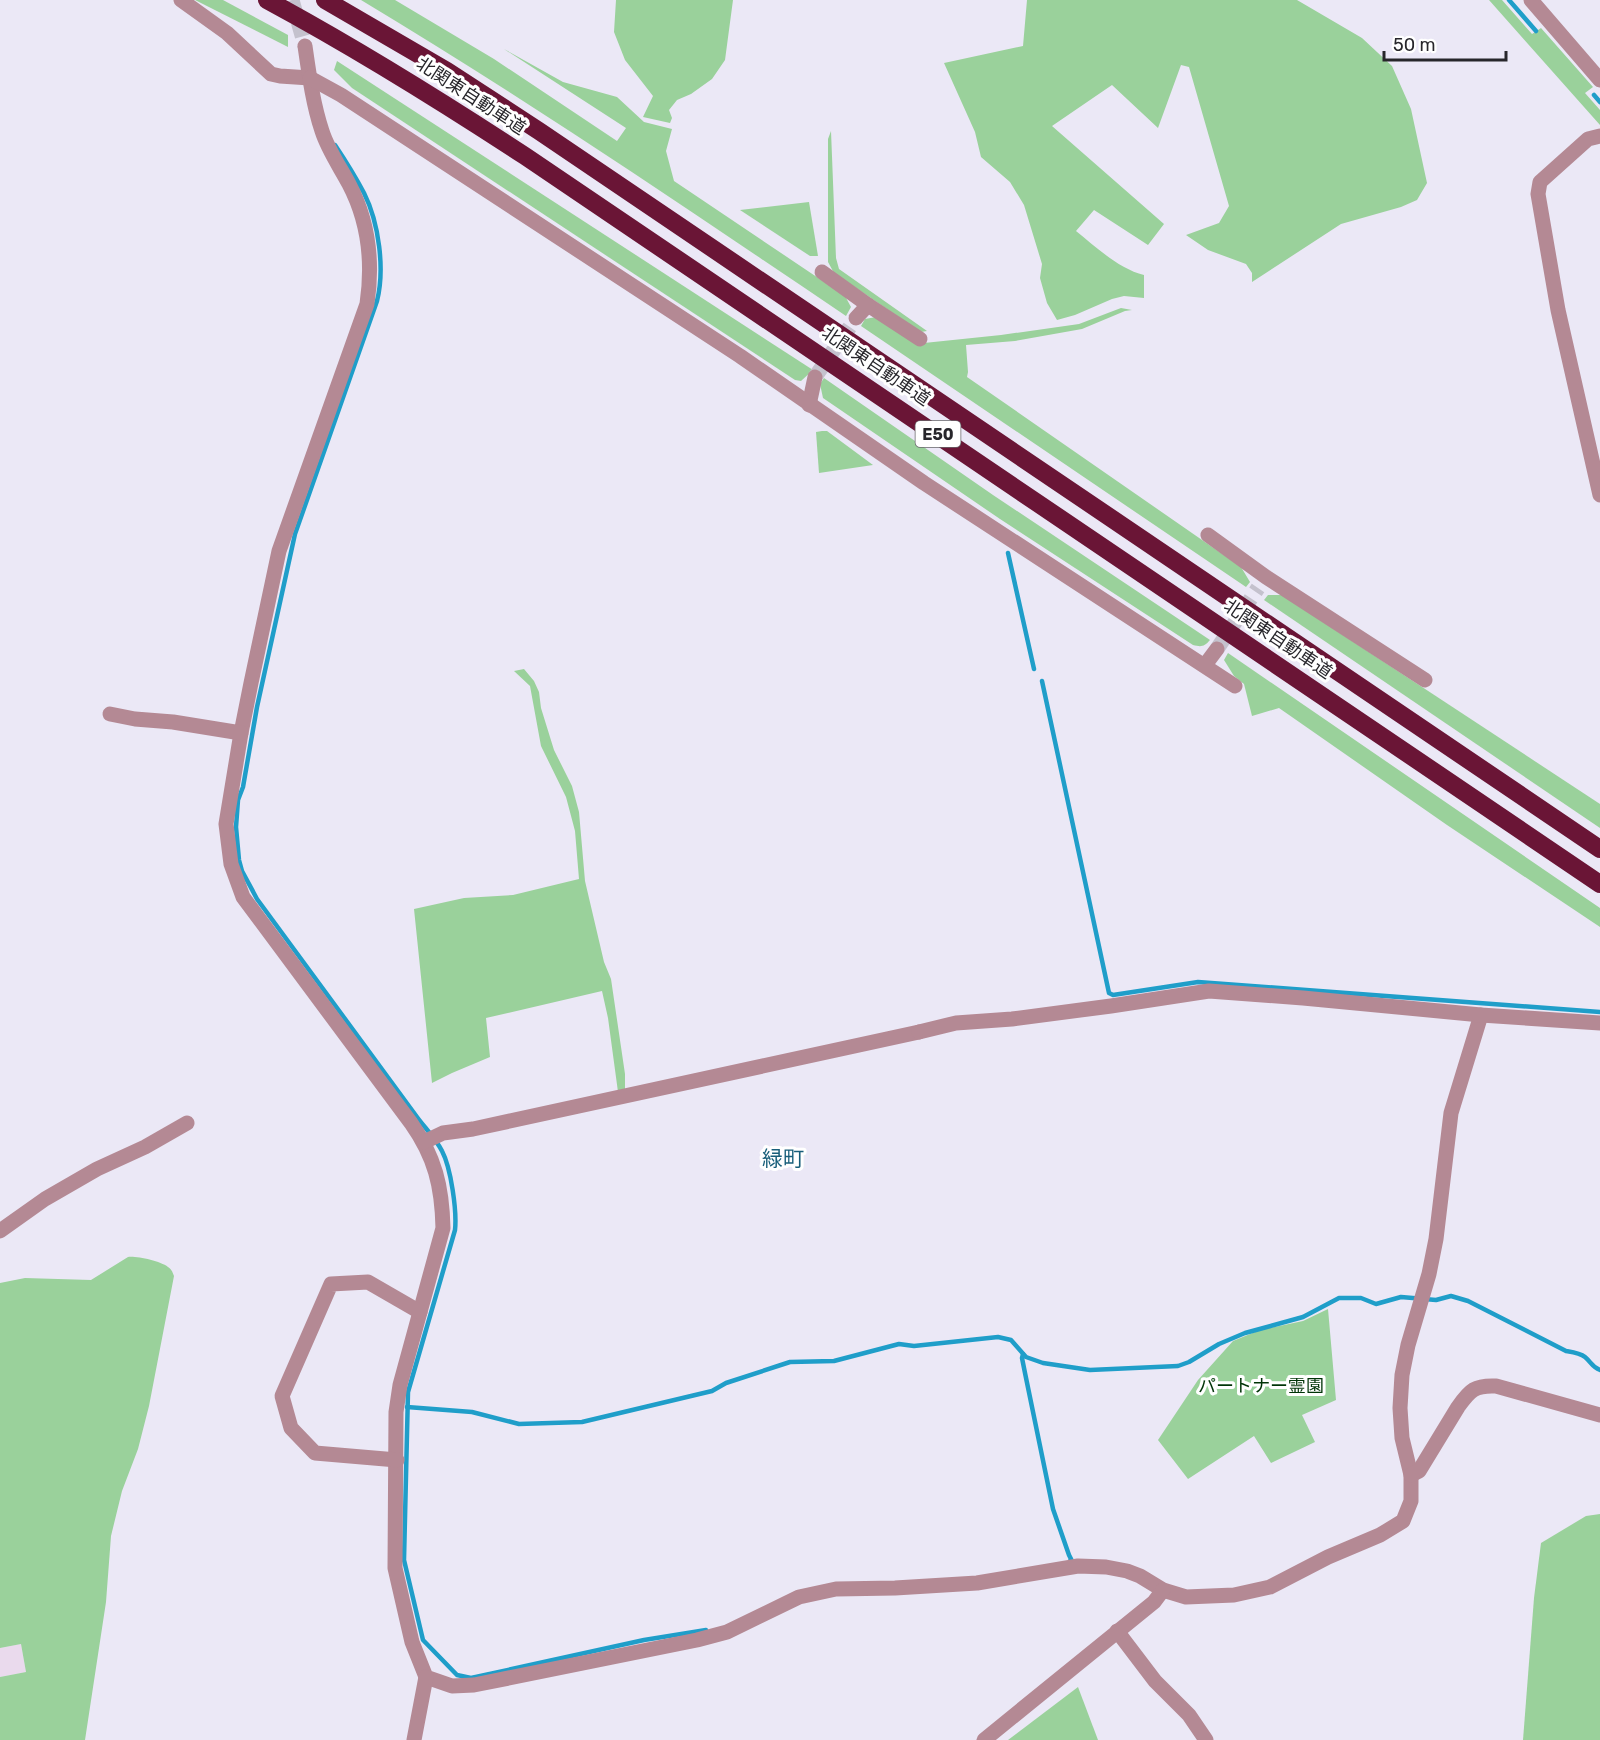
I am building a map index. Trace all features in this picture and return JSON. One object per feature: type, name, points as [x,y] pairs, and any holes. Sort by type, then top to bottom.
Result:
[{"type":"highway","name":"北関東自動車道","points":[[267,0],[434,96],[535,162],[1600,884]]},
{"type":"highway","name":"北関東自動車道","points":[[325,0],[447,71],[539,130],[1600,849]]},
{"type":"street","points":[[181,0],[227,33],[272,74],[309,78],[341,95],[710,336],[924,483],[1235,686]]},
{"type":"street","points":[[1532,0],[1600,80]]},
{"type":"street","points":[[305,46],[309,78],[322,132],[361,212],[370,253],[370,281],[367,304],[279,551],[241,733],[226,824],[231,864],[243,897],[424,1142],[431,1156],[443,1207],[443,1227],[400,1385],[396,1412],[395,1568],[412,1642],[426,1677],[414,1740]]},
{"type":"street","points":[[1600,136],[1588,139],[1540,182],[1538,194],[1558,310],[1600,495]]},
{"type":"street","points":[[822,272],[920,339]]},
{"type":"street","points":[[856,318],[868,305]]},
{"type":"street","points":[[809,405],[815,377]]},
{"type":"street","points":[[1208,535],[1262,582],[1425,680]]},
{"type":"street","points":[[1205,665],[1217,649]]},
{"type":"street","points":[[110,714],[241,733]]},
{"type":"street","points":[[424,1142],[443,1133],[484,1127],[956,1023],[1012,1019],[1209,991],[1600,1023]]},
{"type":"street","points":[[426,1677],[452,1686],[474,1685],[697,1640],[727,1632],[799,1597],[836,1589],[977,1583],[1078,1566],[1127,1570],[1163,1590],[1186,1597],[1234,1595],[1270,1587],[1328,1557],[1380,1535],[1403,1521],[1411,1502],[1411,1475],[1402,1438],[1400,1408],[1402,1375],[1436,1239],[1451,1113],[1481,1015]]},
{"type":"street","points":[[0,1231],[45,1199],[97,1169],[145,1147],[187,1123]]},
{"type":"street","points":[[396,1460],[315,1453],[291,1428],[282,1396],[331,1284],[368,1282],[420,1312]]},
{"type":"street","points":[[1411,1475],[1419,1471],[1458,1407],[1475,1388],[1486,1385],[1496,1386],[1600,1415]]},
{"type":"street","points":[[984,1740],[1154,1602],[1163,1590]]},
{"type":"street","points":[[1118,1631],[1155,1681],[1189,1715],[1206,1740]]},
{"type":"shaded area","points":[[21,1644],[26,1672],[0,1677],[0,1648]]},
{"type":"green space","points":[[195,0],[223,0],[288,35],[288,47]]},
{"type":"green space","points":[[361,0],[395,0],[494,59],[617,141],[626,128],[504,49],[563,82],[617,97],[644,122],[672,129],[666,151],[674,181],[845,296],[851,307],[846,316],[545,115]]},
{"type":"green space","points":[[616,0],[733,0],[725,60],[712,79],[691,94],[677,100],[669,110],[672,118],[670,123],[643,117],[653,96],[625,60],[614,32]]},
{"type":"green space","points":[[1027,0],[1297,0],[1362,38],[1392,66],[1411,109],[1427,183],[1417,200],[1401,207],[1341,224],[1252,282],[1252,273],[1246,264],[1208,250],[1186,235],[1219,223],[1229,206],[1189,67],[1181,65],[1158,128],[1112,85],[1052,126],[1164,224],[1148,245],[1094,210],[1076,231],[1117,263],[1144,275],[1144,298],[1124,296],[1112,299],[1057,320],[1047,303],[1040,278],[1042,264],[1024,205],[1010,182],[981,157],[975,132],[944,63],[1023,46]]},
{"type":"green space","points":[[1489,0],[1502,0],[1532,34],[1541,28],[1593,87],[1585,93],[1600,110],[1600,125]]},
{"type":"green space","points":[[337,61],[813,370],[801,381],[795,380],[352,88],[334,70]]},
{"type":"green space","points":[[831,131],[836,258],[839,269],[927,331],[921,332],[834,273],[828,262],[828,139]]},
{"type":"green space","points":[[809,202],[818,256],[810,256],[740,210]]},
{"type":"green space","points":[[1121,308],[1132,310],[1082,329],[1015,341],[966,345],[967,377],[1241,567],[1250,582],[1246,587],[861,326],[865,319],[876,317],[924,343],[1079,324]]},
{"type":"green space","points":[[824,378],[993,495],[1210,640],[1202,646],[1193,645],[1000,519],[823,398],[820,384]]},
{"type":"green space","points":[[827,431],[873,465],[819,473],[816,432]]},
{"type":"green space","points":[[1268,595],[1282,595],[1600,804],[1600,828],[1264,600]]},
{"type":"green space","points":[[1228,653],[1600,908],[1600,927],[1447,825],[1279,708],[1252,716],[1244,684],[1234,676],[1224,660]]},
{"type":"green space","points":[[524,669],[534,681],[539,692],[541,708],[554,750],[572,786],[579,812],[585,881],[604,962],[611,979],[625,1074],[625,1091],[618,1092],[602,991],[486,1018],[490,1057],[432,1083],[414,909],[464,898],[513,895],[579,879],[575,831],[566,797],[541,746],[530,686],[514,671]]},
{"type":"green space","points":[[128,1257],[160,1263],[170,1269],[174,1276],[149,1406],[138,1449],[122,1491],[111,1536],[106,1602],[85,1740],[0,1740],[0,1677],[26,1672],[21,1644],[0,1648],[0,1283],[25,1278],[91,1280]]},
{"type":"green space","name":"パートナー霊園","points":[[1328,1309],[1336,1400],[1302,1415],[1315,1442],[1271,1463],[1254,1436],[1188,1479],[1158,1440],[1198,1380],[1233,1341],[1260,1330],[1303,1321]]},
{"type":"green space","points":[[1600,1514],[1600,1740],[1523,1740],[1534,1598],[1541,1543],[1586,1516]]},
{"type":"green space","points":[[1078,1687],[1098,1740],[1008,1740]]},
{"type":"waterway","points":[[1509,0],[1536,31]]},
{"type":"waterway","points":[[1594,95],[1600,102]]},
{"type":"waterway","points":[[335,145],[369,205],[379,246],[379,288],[377,301],[295,534],[257,707],[243,787],[238,800],[236,827],[242,871],[257,899],[437,1142],[451,1178],[455,1230],[408,1392],[404,1560],[423,1640],[457,1675],[471,1678],[644,1640],[706,1630]]},
{"type":"waterway","points":[[1008,553],[1034,669]]},
{"type":"waterway","points":[[1042,681],[1109,993],[1113,995],[1198,982],[1600,1012]]},
{"type":"waterway","points":[[407,1407],[472,1412],[519,1424],[582,1422],[712,1391],[726,1383],[790,1362],[834,1361],[899,1344],[914,1346],[998,1337],[1011,1340],[1026,1357],[1043,1363],[1090,1370],[1178,1366],[1245,1333],[1303,1317],[1339,1298],[1361,1298],[1376,1304],[1401,1297],[1436,1300],[1451,1296],[1468,1301],[1566,1351],[1581,1355],[1600,1370]]},
{"type":"waterway","points":[[1023,1354],[1053,1509],[1072,1561],[1070,1561]]},
{"type":"tunnel","points":[[292,0],[305,46]]},
{"type":"tunnel","points":[[815,377],[856,318]]},
{"type":"tunnel","points":[[1217,649],[1258,588]]},
{"type":"district","name":"緑町","points":[[783,1159]]}]
